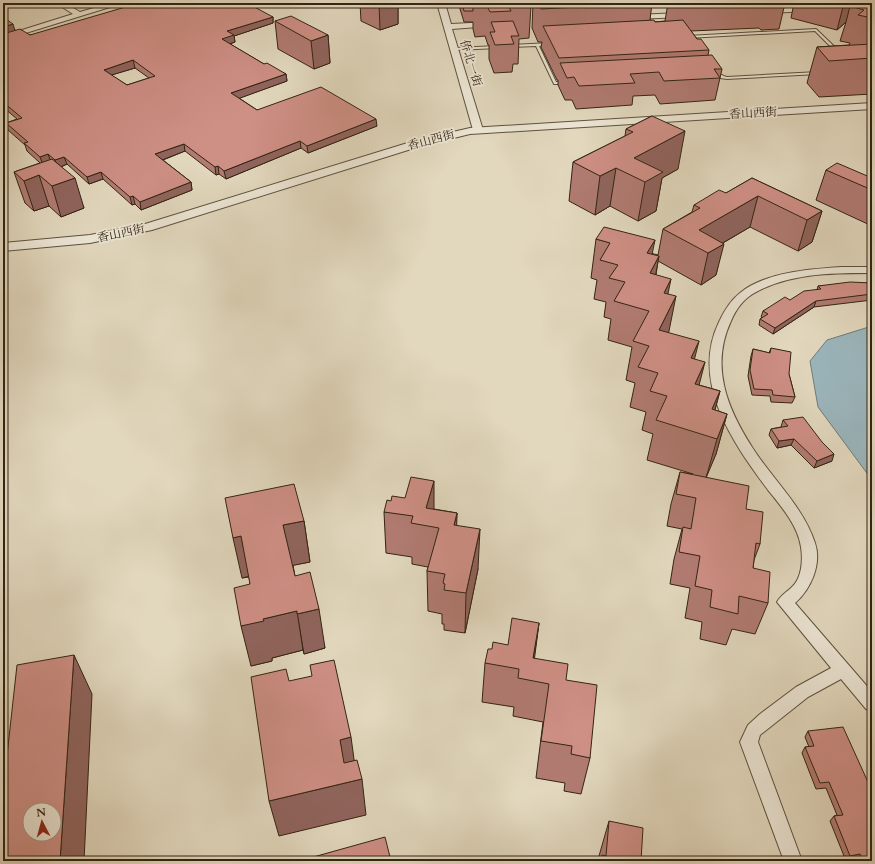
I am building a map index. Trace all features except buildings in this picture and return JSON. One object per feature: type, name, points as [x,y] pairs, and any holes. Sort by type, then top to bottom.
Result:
[{"type":"street","points":[[60,3],[79,15]]},
{"type":"street","points":[[3,38],[119,3]]},
{"type":"street","name":"侨北一街","points":[[441,3],[478,130]]},
{"type":"street","points":[[754,11],[817,8]]},
{"type":"street","points":[[628,18],[691,14]]},
{"type":"street","points":[[448,27],[503,24]]},
{"type":"street","name":"香山西街","points":[[3,247],[90,239],[148,227],[431,140],[478,130],[872,106]]},
{"type":"street","points":[[872,270],[821,272],[790,276],[752,290],[737,301],[721,327],[714,352],[716,380],[726,412],[747,450],[795,517],[808,544],[809,566],[801,588],[785,602],[872,704]]},
{"type":"street","points":[[793,861],[749,742],[754,730],[766,718],[802,692],[843,670]]},
{"type":"lane","points":[[679,37],[816,30],[840,54]]},
{"type":"lane","points":[[687,37],[691,42]]},
{"type":"lane","points":[[507,46],[553,44]]},
{"type":"lane","points":[[537,45],[555,84],[570,82]]},
{"type":"lane","points":[[454,49],[499,47]]},
{"type":"lane","points":[[711,69],[715,74],[728,78],[826,73]]},
{"type":"lane","points":[[708,74],[715,74]]},
{"type":"water","points":[[872,326],[872,480],[818,407],[810,361],[827,340]]}]
